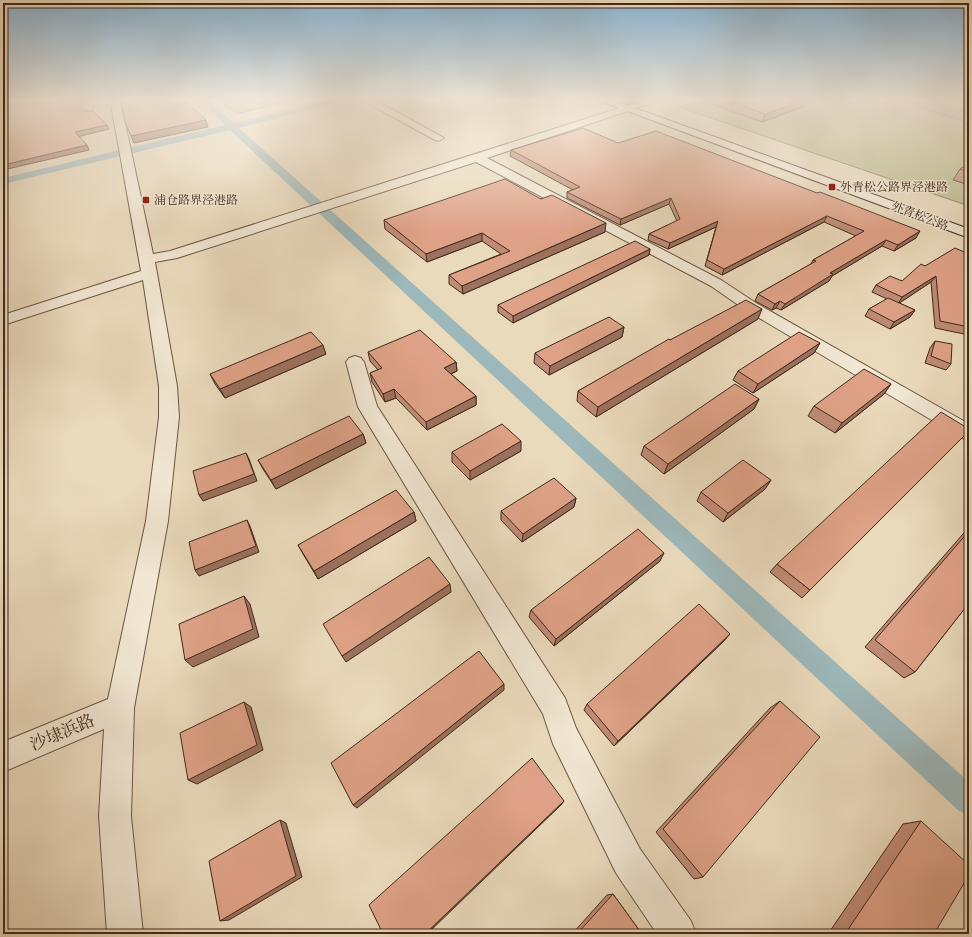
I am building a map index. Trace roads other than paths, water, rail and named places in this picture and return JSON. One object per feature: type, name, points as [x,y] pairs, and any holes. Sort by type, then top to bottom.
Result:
[{"type":"main road","name":"外青松公路","points":[[729,143],[969,234]]},
{"type":"main road","name":"外青松公路","points":[[750,143],[879,188]]},
{"type":"street","points":[[124,143],[148,266],[168,386],[169,417],[165,463],[157,520],[120,708],[115,816],[125,934]]},
{"type":"street","points":[[3,320],[148,266],[172,255],[335,204],[517,143]]},
{"type":"street","points":[[476,157],[716,283],[750,306],[969,433]]},
{"type":"street","points":[[355,362],[368,407],[555,708],[563,734],[628,861],[678,934]]},
{"type":"street","name":"沙埭浜路","points":[[3,757],[120,708]]},
{"type":"waterway","points":[[3,181],[164,143]]},
{"type":"waterway","points":[[250,143],[969,801]]},
{"type":"place","name":"外青松公路界泾港路","points":[[832,187]]},
{"type":"place","name":"浦仓路界泾港路","points":[[146,200]]}]
